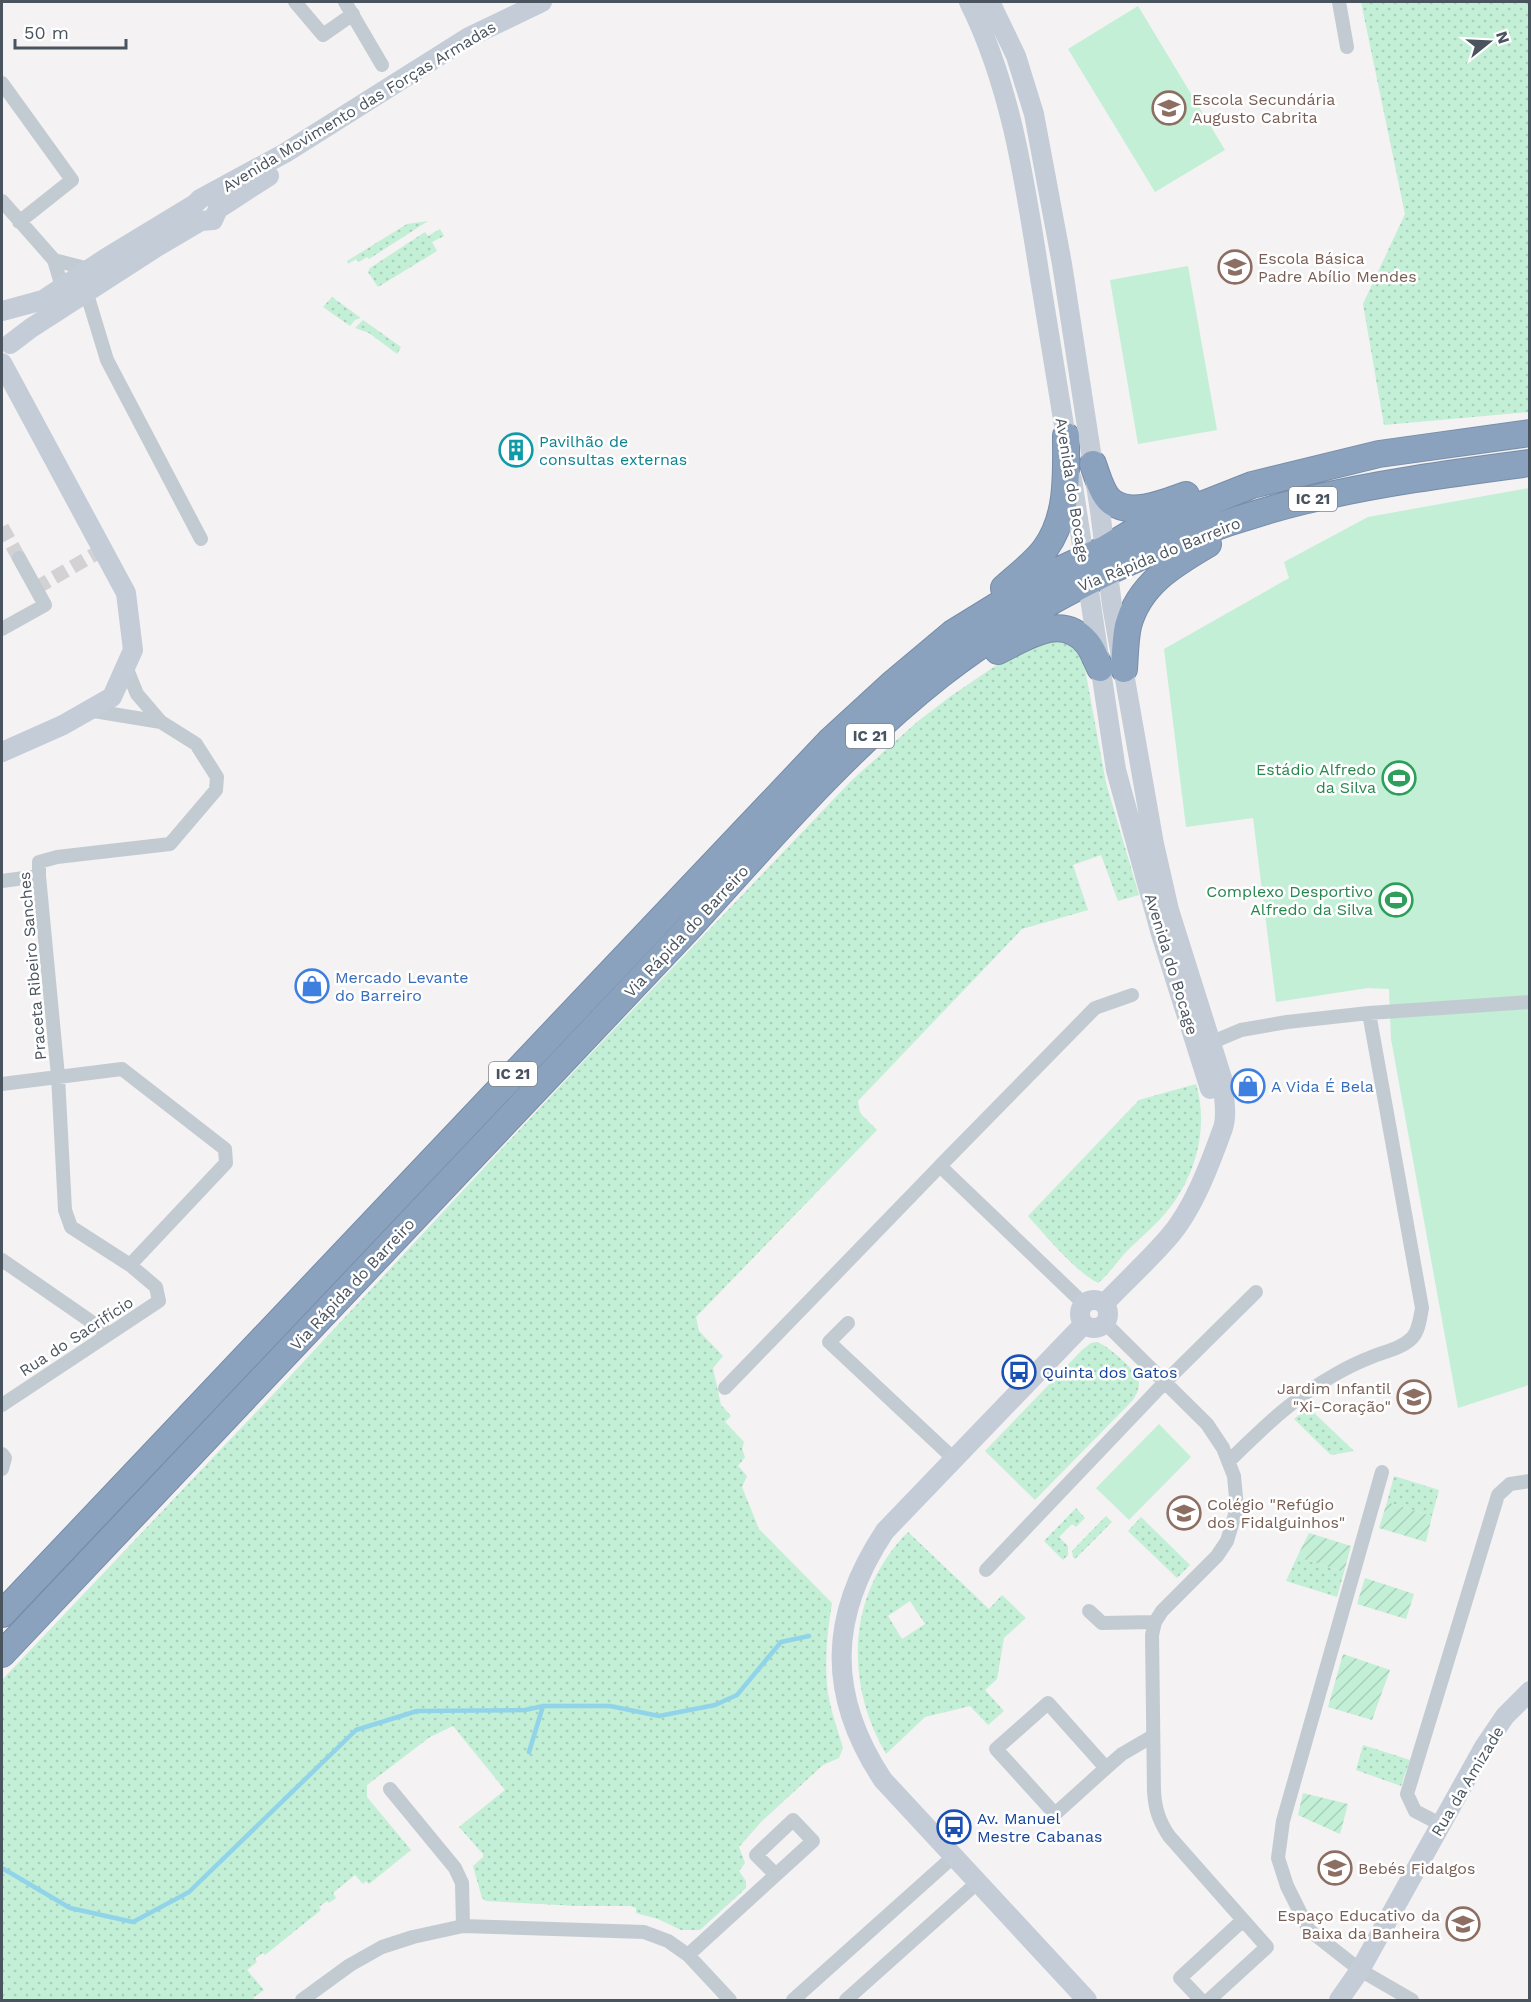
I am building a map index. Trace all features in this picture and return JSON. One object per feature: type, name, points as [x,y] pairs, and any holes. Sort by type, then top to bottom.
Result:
[{"type":"highway","name":"Via Rápida do Barreiro","points":[[2,1654],[687,930],[791,817],[872,735],[940,676],[1096,566],[1133,532],[1252,485],[1379,454],[1530,433]]},
{"type":"highway","points":[[953,633],[1046,548],[1057,527],[1063,504],[1066,483],[1066,436]]},
{"type":"highway","name":"Via Rápida do Barreiro","points":[[2,1614],[831,740],[953,633],[1044,578],[1096,566],[1254,515],[1354,490],[1530,463]]},
{"type":"highway","points":[[1093,464],[1110,502],[1121,507],[1135,508],[1164,503],[1200,491],[1252,485]]},
{"type":"highway","points":[[940,676],[970,665],[1030,635],[1053,628],[1067,628],[1078,633],[1112,669],[1136,605],[1148,586],[1166,570],[1254,515]]},
{"type":"main road","name":"Avenida Movimento das Forças Armadas","points":[[6,351],[31,328],[285,153],[469,37],[542,2]]},
{"type":"main road","name":"Avenida do Bocage","points":[[969,2],[996,66],[1013,124],[1027,188],[1066,436],[1096,566],[1112,669],[1169,910],[1204,1045],[1222,1078],[1225,1104],[1223,1127],[1206,1174],[1188,1207],[1170,1237],[1104,1314]]},
{"type":"main road","name":"Avenida do Bocage","points":[[990,2],[1016,56],[1034,114],[1062,264],[1093,464],[1096,566]]},
{"type":"main road","name":"Avenida Movimento das Forças Armadas","points":[[2,312],[43,300],[89,269],[205,208]]},
{"type":"main road","points":[[2,312],[10,325],[12,336],[6,351]]},
{"type":"main road","points":[[2,363],[126,593],[133,650],[112,697],[63,725],[2,752]]},
{"type":"main road","points":[[1094,1300],[1104,1314],[1095,1328],[1084,1324],[1080,1317],[1084,1304],[1094,1300]]},
{"type":"main road","points":[[1084,1324],[885,1531],[869,1555],[856,1583],[847,1611],[841,1667],[850,1716],[875,1767],[884,1780],[1087,2001]]},
{"type":"main road","name":"Rua da Amizade","points":[[1340,2001],[1360,1970],[1440,1824],[1490,1739],[1505,1716],[1530,1691]]},
{"type":"street","points":[[295,2],[323,35],[353,15]]},
{"type":"street","points":[[345,2],[382,65]]},
{"type":"street","points":[[1339,2],[1347,47]]},
{"type":"street","points":[[2,83],[72,180],[19,222]]},
{"type":"street","points":[[2,201],[54,260],[62,287]]},
{"type":"street","points":[[54,260],[89,269]]},
{"type":"street","points":[[86,291],[106,360],[201,539]]},
{"type":"street","points":[[2,629],[45,604],[19,558]]},
{"type":"street","name":"Praceta Ribeiro Sanches","points":[[126,667],[137,694],[161,722],[196,744],[217,777],[216,790],[170,844],[57,857],[39,862],[58,1076],[65,1210],[71,1227],[130,1265]]},
{"type":"street","name":"Praceta Ribeiro Sanches","points":[[88,710],[161,722]]},
{"type":"street","points":[[2,881],[39,876]]},
{"type":"street","points":[[725,1388],[1095,1008],[1132,995]]},
{"type":"street","points":[[1204,1045],[1241,1030],[1287,1023],[1369,1013],[1530,1002]]},
{"type":"street","points":[[1229,1461],[1270,1420],[1308,1390],[1340,1372],[1401,1346],[1413,1337],[1419,1326],[1422,1308],[1369,1013]]},
{"type":"street","points":[[2,1084],[123,1069],[225,1149],[226,1163],[130,1265]]},
{"type":"street","points":[[940,1166],[1084,1304]]},
{"type":"street","points":[[2,1260],[109,1334]]},
{"type":"street","name":"Rua do Sacrifício","points":[[2,1405],[159,1302],[156,1287],[130,1265]]},
{"type":"street","points":[[986,1570],[1165,1382],[1256,1292]]},
{"type":"street","points":[[1104,1314],[1165,1382],[1207,1424],[1224,1448],[1234,1476],[1237,1508],[1227,1541],[1216,1556],[1170,1603],[1155,1622],[1152,1635],[1155,1807],[1160,1823],[1267,1947],[1209,2001]]},
{"type":"street","points":[[848,1323],[829,1342],[954,1458]]},
{"type":"street","points":[[1382,1472],[1282,1821],[1278,1858],[1287,1886],[1309,1930],[1360,1970],[1412,2001]]},
{"type":"street","points":[[1440,1824],[1415,1811],[1407,1794],[1498,1495],[1510,1484],[1530,1481]]},
{"type":"street","points":[[1089,1611],[1102,1623],[1155,1622]]},
{"type":"street","points":[[1106,1768],[1048,1703],[996,1749],[1055,1814],[1122,1754],[1153,1736]]},
{"type":"street","points":[[390,1789],[455,1868],[462,1883],[463,1926]]},
{"type":"street","points":[[793,2001],[954,1856]]},
{"type":"street","points":[[688,1954],[775,1874]]},
{"type":"street","points":[[846,2001],[978,1882]]},
{"type":"street","points":[[1201,2001],[1180,1978],[1243,1920]]},
{"type":"street","points":[[302,2001],[350,1965],[382,1947],[413,1937],[463,1926],[644,1932],[668,1941],[688,1954],[730,2001]]},
{"type":"green space","points":[[1361,2],[1529,2],[1529,412],[1384,425],[1363,304],[1405,214]]},
{"type":"green space","points":[[1138,6],[1225,150],[1155,192],[1068,49]]},
{"type":"green space","points":[[428,221],[369,259],[367,257],[359,262],[356,259],[348,264],[347,261],[407,224]]},
{"type":"green space","points":[[440,229],[444,236],[432,242],[437,251],[378,287],[368,272],[370,268],[425,232],[428,236]]},
{"type":"green space","points":[[1188,266],[1217,430],[1138,444],[1110,280]]},
{"type":"green space","points":[[332,297],[361,318],[355,320],[350,326],[323,307]]},
{"type":"green space","points":[[363,320],[401,347],[397,354],[369,333],[355,328]]},
{"type":"green space","name":"Complexo Desportivo Alfredo da Silva","points":[[1529,488],[1529,1385],[1458,1408],[1391,1039],[1389,989],[1368,988],[1276,1002],[1253,818],[1186,827],[1164,649],[1289,578],[1284,562],[1368,517]]},
{"type":"green space","points":[[1052,637],[1071,640],[1083,658],[1106,783],[1139,895],[1118,901],[1101,855],[1073,865],[1088,910],[1022,929],[858,1101],[860,1113],[877,1130],[696,1317],[699,1331],[723,1356],[713,1368],[721,1405],[731,1416],[725,1422],[744,1442],[742,1449],[745,1457],[738,1466],[747,1476],[742,1487],[759,1529],[832,1603],[826,1670],[831,1707],[843,1748],[839,1758],[823,1765],[761,1822],[739,1847],[745,1863],[739,1871],[746,1881],[746,1888],[700,1930],[681,1930],[658,1919],[636,1913],[636,1908],[630,1906],[577,1906],[486,1901],[482,1898],[473,1866],[483,1857],[483,1854],[459,1827],[505,1790],[453,1726],[430,1737],[367,1785],[367,1797],[411,1850],[369,1884],[366,1881],[363,1884],[355,1875],[333,1893],[336,1898],[319,1907],[321,1910],[265,1955],[263,1953],[255,1959],[257,1962],[247,1970],[264,1990],[253,1998],[255,2000],[2,2000],[2,1680],[280,1387],[578,1067],[852,780],[917,722],[951,696],[1004,660]]},
{"type":"green space","points":[[1196,1084],[1200,1100],[1200,1134],[1193,1166],[1186,1182],[1163,1216],[1098,1283],[1070,1262],[1028,1216],[1139,1100]]},
{"type":"green space","points":[[1097,1342],[1114,1353],[1133,1372],[1139,1383],[1137,1392],[1132,1401],[1035,1500],[985,1451],[1082,1350],[1091,1343]]},
{"type":"green space","points":[[1309,1407],[1354,1451],[1331,1455],[1294,1419]]},
{"type":"green space","points":[[1159,1424],[1191,1457],[1129,1520],[1096,1488]]},
{"type":"green space","points":[[1394,1476],[1439,1490],[1432,1516],[1387,1502]]},
{"type":"green space","points":[[1387,1502],[1432,1516],[1426,1542],[1379,1528]]},
{"type":"green space","points":[[1076,1508],[1085,1518],[1076,1527],[1072,1524],[1059,1537],[1068,1546],[1068,1555],[1063,1560],[1044,1541]]},
{"type":"green space","points":[[1106,1516],[1112,1522],[1075,1559],[1072,1551]]},
{"type":"green space","points":[[1141,1517],[1190,1565],[1177,1578],[1128,1531]]},
{"type":"green space","points":[[908,1532],[989,1609],[1002,1595],[1026,1618],[1004,1638],[997,1679],[985,1690],[1004,1711],[988,1725],[970,1706],[925,1717],[886,1754],[872,1726],[863,1698],[858,1668],[858,1639],[863,1610],[873,1582],[888,1556]],"holes":[[[910,1601],[925,1624],[902,1639],[888,1616]]]},
{"type":"green space","points":[[1309,1533],[1351,1546],[1344,1572],[1297,1557]]},
{"type":"green space","points":[[1297,1557],[1344,1572],[1337,1597],[1286,1581]]},
{"type":"green space","points":[[1365,1578],[1414,1594],[1406,1619],[1357,1604]]},
{"type":"green space","points":[[1343,1654],[1390,1670],[1372,1720],[1328,1707]]},
{"type":"green space","points":[[1363,1745],[1410,1760],[1401,1786],[1356,1770]]},
{"type":"green space","points":[[1303,1793],[1348,1804],[1340,1834],[1298,1815]]},
{"type":"waterway","points":[[2,1868],[70,1908],[133,1922],[189,1892],[356,1730],[417,1711],[610,1706],[659,1716],[715,1705],[737,1695],[781,1642],[809,1636]]},
{"type":"waterway","points":[[529,1752],[543,1706]]},
{"type":"tunnel","points":[[2,527],[19,558]]},
{"type":"tunnel","points":[[36,588],[102,550]]},
{"type":"place","name":"Escola Secundária Augusto Cabrita","points":[[1169,108]]},
{"type":"place","name":"Escola Básica Padre Abílio Mendes","points":[[1235,267]]},
{"type":"place","name":"Pavilhão de consultas externas","points":[[516,450]]},
{"type":"place","name":"Estádio Alfredo da Silva","points":[[1399,778]]},
{"type":"place","name":"Complexo Desportivo Alfredo da Silva","points":[[1396,900]]},
{"type":"place","name":"Mercado Levante do Barreiro","points":[[312,986]]},
{"type":"place","name":"A Vida É Bela","points":[[1248,1086]]},
{"type":"place","name":"Quinta dos Gatos","points":[[1019,1372]]},
{"type":"place","name":"Jardim Infantil \"Xi-Coração\"","points":[[1414,1397]]},
{"type":"place","name":"Colégio \"Refúgio dos Fidalguinhos\"","points":[[1184,1513]]},
{"type":"place","name":"Av. Manuel Mestre Cabanas","points":[[954,1827]]},
{"type":"place","name":"Bebés Fidalgos","points":[[1335,1868]]},
{"type":"place","name":"Espaço Educativo da Baixa da Banheira","points":[[1463,1924]]}]
